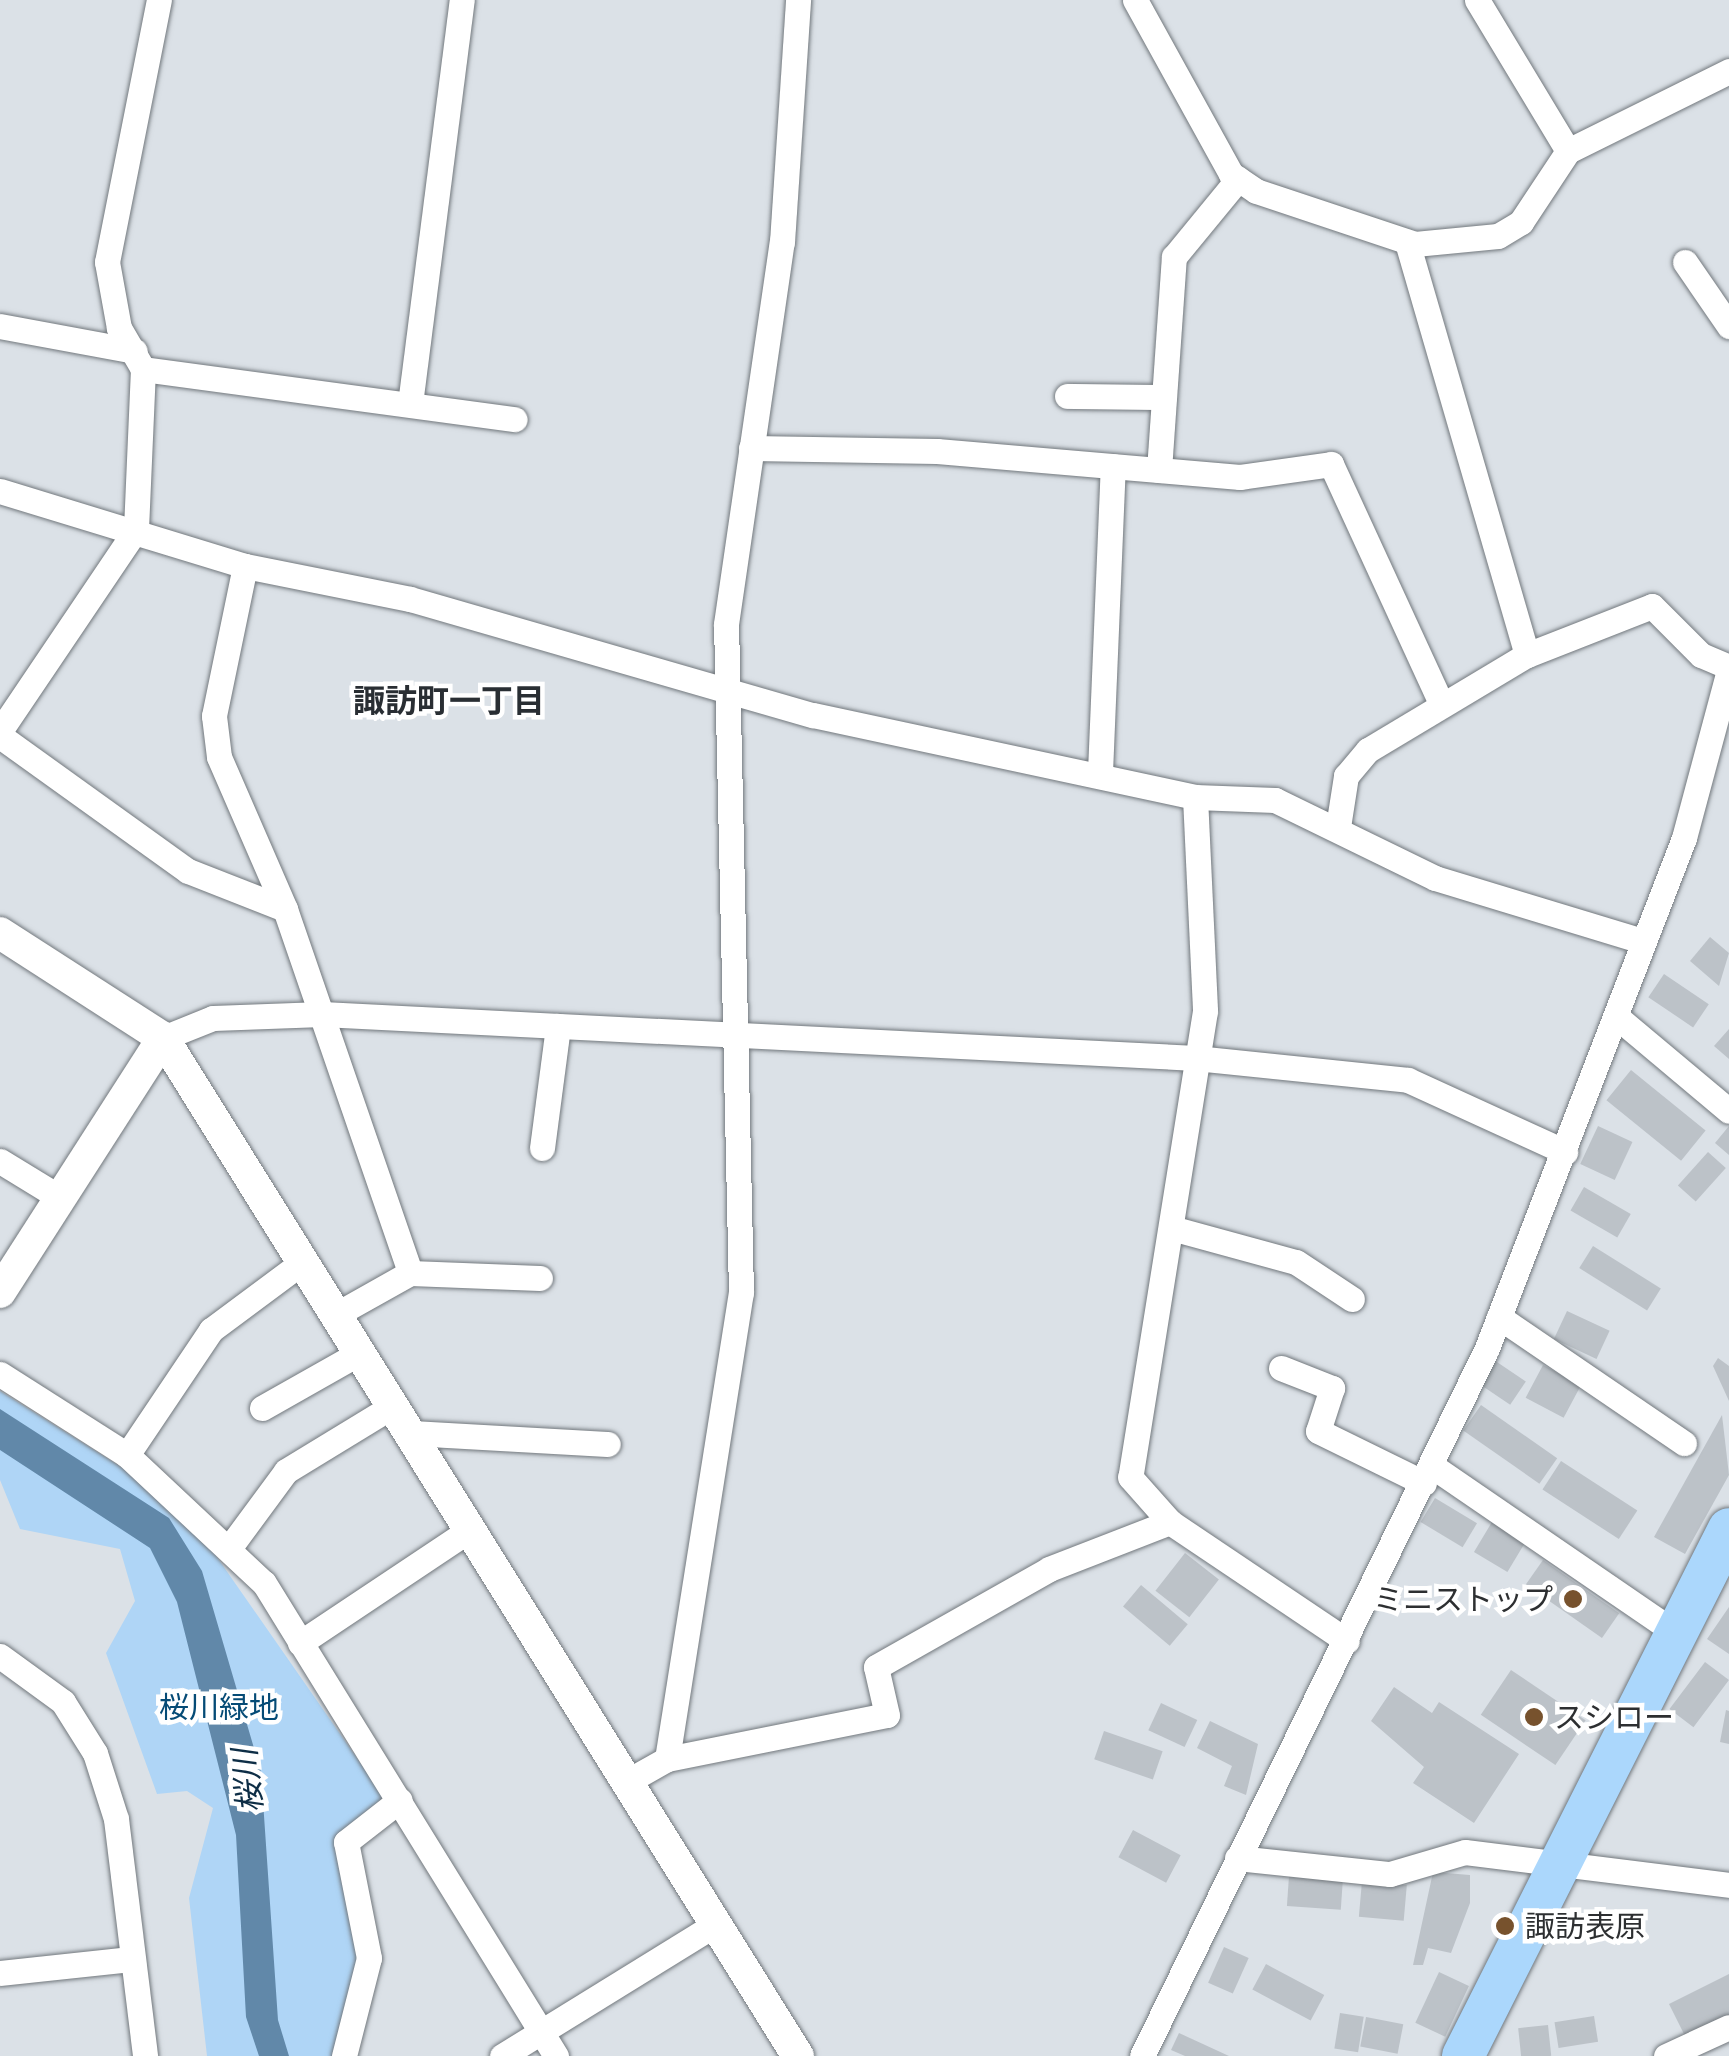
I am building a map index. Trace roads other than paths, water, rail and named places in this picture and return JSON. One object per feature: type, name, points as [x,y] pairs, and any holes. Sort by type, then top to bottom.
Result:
[{"type":"highway","points":[[1463,2056],[1729,1529]]},
{"type":"street","points":[[159,0],[106,262],[119,328],[139,360],[136,529],[0,733],[188,871],[284,908]]},
{"type":"street","points":[[410,404],[462,0]]},
{"type":"street","points":[[667,1759],[742,1293],[742,1036],[724,686],[751,448],[791,155],[798,0]]},
{"type":"street","points":[[1135,0],[1238,178],[1406,242],[1498,236],[1521,222],[1568,151],[1729,71]]},
{"type":"street","points":[[1477,0],[1568,151]]},
{"type":"street","points":[[1159,470],[1174,257],[1238,178]]},
{"type":"street","points":[[1406,242],[1527,655]]},
{"type":"street","points":[[1685,262],[1729,326]]},
{"type":"street","points":[[0,326],[139,360],[515,419]]},
{"type":"street","points":[[1067,396],[1164,397]]},
{"type":"street","points":[[751,448],[1113,466],[1240,477],[1330,464],[1440,701]]},
{"type":"street","points":[[1100,772],[1113,466]]},
{"type":"street","points":[[0,490],[136,529],[245,566],[351,584],[813,714],[1100,772],[1195,797],[1275,800],[1338,827],[1435,878],[1644,941]]},
{"type":"street","points":[[245,566],[216,729],[322,1014],[410,1273]]},
{"type":"street","points":[[1142,2056],[1428,1475],[1499,1316],[1684,838],[1729,668],[1701,655],[1652,606],[1527,655],[1440,701],[1346,776],[1338,827]]},
{"type":"street","points":[[1195,797],[1205,1011],[1174,1229],[1130,1477],[1170,1522],[1347,1641]]},
{"type":"street","points":[[0,933],[163,1038],[798,2056]]},
{"type":"street","points":[[0,1292],[163,1038],[213,1018],[322,1014],[1196,1058],[1408,1080],[1565,1152]]},
{"type":"street","points":[[1617,1018],[1729,1111]]},
{"type":"street","points":[[542,1148],[558,1026]]},
{"type":"street","points":[[0,1161],[59,1197]]},
{"type":"street","points":[[1174,1229],[1296,1262],[1352,1298]]},
{"type":"street","points":[[127,1455],[210,1330],[304,1261]]},
{"type":"street","points":[[337,1314],[410,1273],[540,1278]]},
{"type":"street","points":[[1499,1316],[1684,1443]]},
{"type":"street","points":[[262,1408],[361,1352]]},
{"type":"street","points":[[1281,1368],[1332,1388],[1318,1432],[1428,1475],[1676,1633]]},
{"type":"street","points":[[0,1374],[127,1455],[230,1547],[300,1642],[556,2056]]},
{"type":"street","points":[[230,1547],[286,1471],[402,1419],[608,1444]]},
{"type":"street","points":[[628,1781],[667,1759],[887,1715],[876,1667],[1049,1569],[1170,1522]]},
{"type":"street","points":[[300,1642],[471,1529]]},
{"type":"street","points":[[0,1656],[63,1702],[95,1752],[116,1820],[145,2056]]},
{"type":"street","points":[[344,2056],[369,1958],[346,1842],[400,1800]]},
{"type":"street","points":[[1237,1858],[1390,1874],[1465,1852],[1557,1868],[1729,1885]]},
{"type":"street","points":[[502,2056],[716,1924]]},
{"type":"street","points":[[0,1974],[132,1959]]},
{"type":"street","points":[[1666,2056],[1729,2027]]},
{"type":"water","name":"桜川","points":[[0,1409],[169,1518],[202,1571],[261,1772],[278,2020],[289,2056],[259,2056],[246,2017],[236,1835],[177,1602],[150,1548],[0,1450]]},
{"type":"place","name":"ミニストップ","points":[[1573,1599]]},
{"type":"place","name":"スシロー","points":[[1534,1717]]},
{"type":"place","name":"諏訪表原","points":[[1505,1926]]},
{"type":"district","name":"諏訪町一丁目","points":[[449,700]]},
{"type":"park label","name":"桜川緑地","points":[[219,1707]]}]
